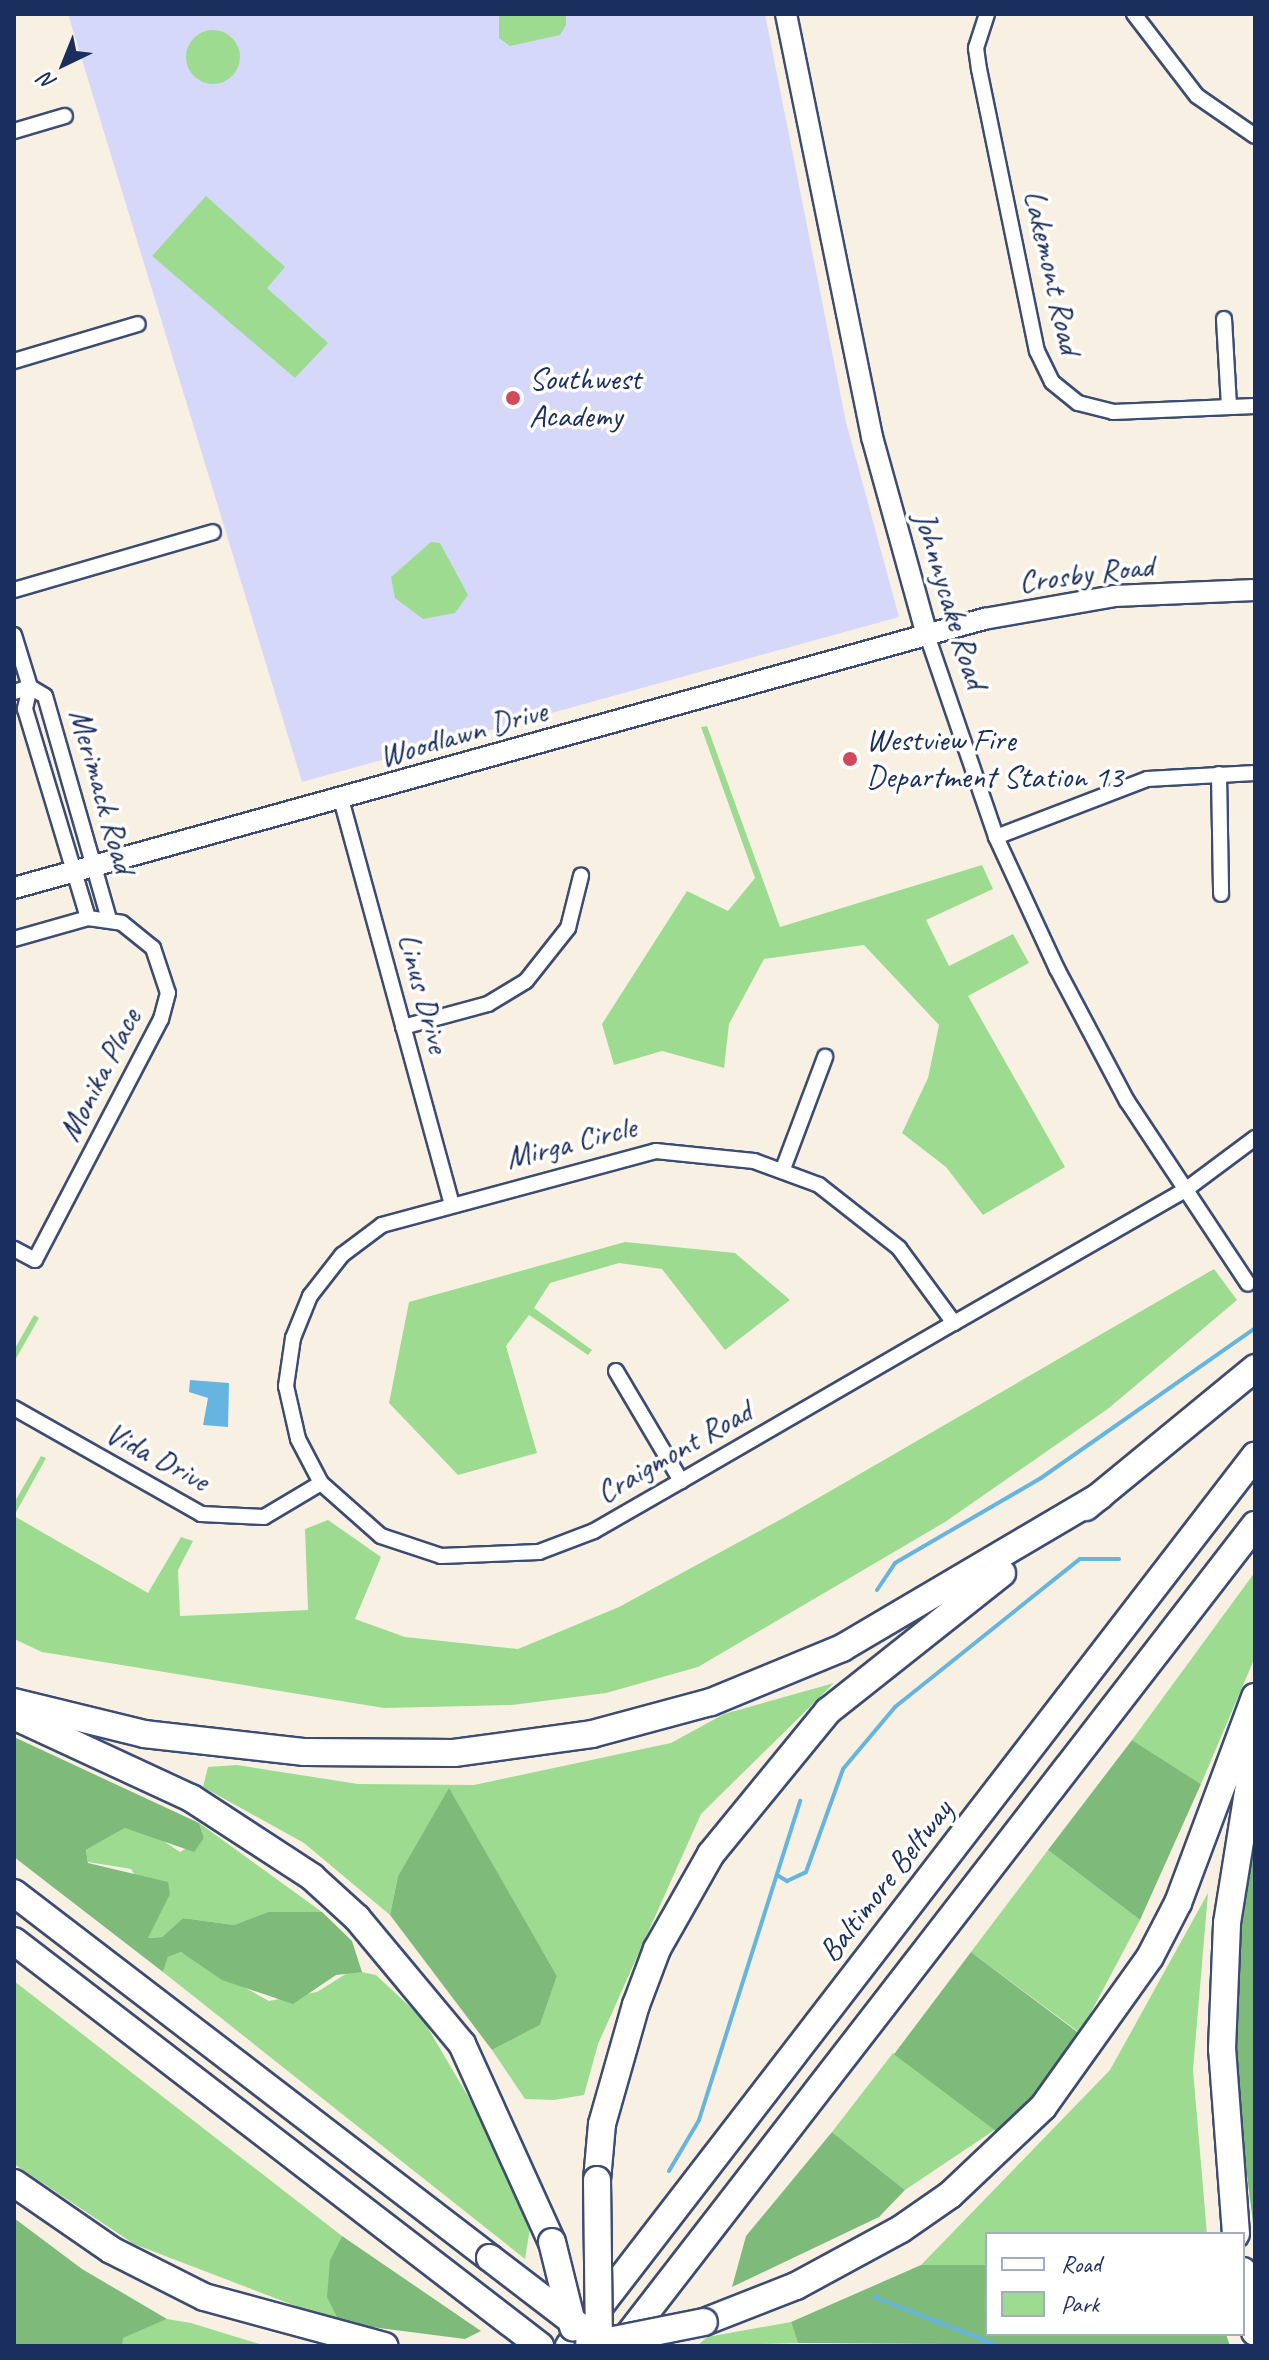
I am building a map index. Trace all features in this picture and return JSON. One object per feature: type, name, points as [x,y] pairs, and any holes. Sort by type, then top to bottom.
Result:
[{"type":"highway","points":[[599,2346],[597,2180],[616,2066],[657,1949],[742,1810],[828,1711],[1100,1496],[1255,1368]]},
{"type":"highway","name":"Baltimore Beltway","points":[[569,2346],[1255,1456]]},
{"type":"highway","points":[[14,1702],[144,1734],[305,1752],[454,1753],[592,1734],[711,1702],[842,1648],[1100,1496]]},
{"type":"highway","points":[[620,2346],[1255,1525]]},
{"type":"highway","points":[[14,1716],[191,1798],[312,1877],[357,1918],[462,2044],[552,2242],[579,2346],[704,2322],[796,2286],[901,2229],[950,2195],[1043,2107],[1118,2010],[1157,1944],[1255,1697]]},
{"type":"highway","points":[[1236,2232],[1223,2033],[1227,1923],[1255,1748]]},
{"type":"highway","points":[[14,1893],[605,2346]]},
{"type":"highway","points":[[14,1941],[540,2346]]},
{"type":"highway","points":[[14,2183],[111,2250],[204,2297],[384,2346]]},
{"type":"highway","points":[[1245,2281],[1255,2332]]},
{"type":"main road","name":"Johnnycake Road","points":[[786,14],[872,437],[927,635]]},
{"type":"main road","name":"Crosby Road","points":[[927,635],[1063,603],[1255,590]]},
{"type":"main road","name":"Woodlawn Drive","points":[[14,888],[927,635]]},
{"type":"street","name":"Lakemont Road","points":[[987,14],[976,48],[979,69],[1042,367],[1063,394],[1095,409],[1255,406]]},
{"type":"street","points":[[1134,14],[1188,87],[1255,136]]},
{"type":"street","points":[[14,131],[65,116]]},
{"type":"street","points":[[1224,319],[1229,407]]},
{"type":"street","points":[[14,361],[138,324]]},
{"type":"street","points":[[14,590],[213,532]]},
{"type":"street","name":"Merimack Road","points":[[14,635],[30,687],[25,709],[84,869],[98,918]]},
{"type":"street","name":"Johnnycake Road","points":[[927,635],[996,837],[1095,1043],[1184,1191],[1248,1284]]},
{"type":"street","points":[[14,692],[30,687]]},
{"type":"street","name":"Merimack Road","points":[[30,687],[45,696],[98,918]]},
{"type":"street","points":[[996,837],[1127,784],[1255,773]]},
{"type":"street","points":[[1219,774],[1221,894]]},
{"type":"street","name":"Linus Drive","points":[[341,799],[451,1202]]},
{"type":"street","points":[[403,1027],[488,1004],[526,981],[568,928],[581,876]]},
{"type":"street","points":[[14,939],[98,918]]},
{"type":"street","name":"Monika Place","points":[[14,1249],[35,1260],[166,1005],[166,976],[153,948],[139,931],[98,918]]},
{"type":"street","points":[[783,1169],[825,1057]]},
{"type":"street","name":"Craigmont Road","points":[[342,1255],[305,1306],[288,1361],[291,1413],[321,1483],[381,1536],[407,1548],[474,1560],[568,1543],[1184,1191],[1255,1138]]},
{"type":"street","name":"Mirga Circle","points":[[342,1255],[382,1225],[451,1202],[656,1151],[725,1155],[783,1169],[877,1226],[954,1323]]},
{"type":"street","points":[[616,1371],[681,1481]]},
{"type":"street","name":"Vida Drive","points":[[14,1408],[211,1517],[264,1517],[321,1483]]},
{"type":"shaded area","name":"Southwest Academy","points":[[68,14],[765,14],[846,422],[899,617],[302,782]]},
{"type":"green space","points":[[499,14],[566,14],[566,25],[560,35],[510,46],[499,38]]},
{"type":"green space","points":[[213,30],[232,38],[240,57],[232,76],[213,84],[194,76],[186,57],[194,38]]},
{"type":"green space","points":[[206,196],[285,267],[267,288],[328,343],[295,378],[152,256]]},
{"type":"green space","points":[[431,542],[440,543],[468,595],[455,613],[423,619],[395,598],[391,577]]},
{"type":"green space","points":[[707,726],[780,927],[982,865],[993,889],[926,920],[949,966],[1013,934],[1029,963],[968,996],[1065,1167],[983,1215],[946,1167],[902,1133],[928,1078],[939,1025],[864,945],[764,959],[729,1024],[724,1068],[662,1051],[614,1065],[602,1024],[687,891],[728,911],[755,878],[701,727]]},
{"type":"green space","points":[[625,1242],[735,1253],[790,1300],[725,1350],[662,1269],[619,1263],[550,1283],[534,1308],[592,1350],[588,1355],[529,1315],[506,1346],[537,1453],[458,1475],[389,1403],[409,1302]]},
{"type":"green space","points":[[1214,1269],[1237,1300],[1109,1408],[945,1522],[698,1667],[606,1693],[512,1705],[384,1708],[42,1652],[14,1639],[14,1516],[148,1593],[181,1537],[193,1541],[178,1570],[180,1616],[308,1610],[305,1529],[328,1520],[381,1557],[355,1619],[405,1637],[518,1649],[619,1607],[787,1516]]},
{"type":"green space","points":[[34,1315],[39,1318],[14,1362],[14,1350]]},
{"type":"green space","points":[[41,1456],[46,1458],[14,1516],[14,1503]]},
{"type":"green space","points":[[1255,1572],[1255,1657],[1201,1784],[1132,1740]]},
{"type":"green space","points":[[834,1683],[701,1814],[598,2044],[584,2095],[554,2100],[525,2099],[492,2050],[540,2025],[557,1976],[449,1789],[398,1876],[390,1915],[304,1843],[203,1787],[208,1767],[237,1765],[358,1784],[474,1785],[671,1743],[724,1714]]},
{"type":"green space","points":[[14,1737],[199,1823],[204,1838],[194,1852],[125,1828],[86,1850],[88,1863],[168,1882],[170,1894],[148,1938],[162,1937],[183,1918],[234,1925],[268,1912],[322,1912],[352,1941],[362,1972],[336,1975],[293,2004],[222,1980],[181,1952],[168,1957],[163,1972],[14,1857]]},
{"type":"green space","points":[[1132,1740],[1201,1784],[1140,1920],[1048,1850]]},
{"type":"green space","points":[[449,1788],[557,1976],[540,2025],[492,2050],[390,1915],[398,1876]]},
{"type":"green space","points":[[199,1823],[322,1912],[268,1912],[234,1925],[183,1918],[162,1937],[148,1938],[159,1913],[131,1869],[88,1862],[86,1850],[125,1828],[151,1833],[180,1852],[204,1838]]},
{"type":"green space","points":[[1255,1826],[1255,2239],[1235,2080],[1236,1965]]},
{"type":"green space","points":[[1048,1850],[1140,1920],[1080,2033],[971,1952]]},
{"type":"green space","points":[[1208,1893],[1193,2070],[1207,2232],[985,2232],[985,2265],[921,2265],[1110,2070]]},
{"type":"green space","points":[[181,1952],[269,2001],[317,1992],[352,1970],[376,1975],[422,2018],[492,2137],[530,2228],[525,2259],[163,1972],[168,1957]]},
{"type":"green space","points":[[971,1952],[1080,2034],[1003,2136],[894,2054]]},
{"type":"green space","points":[[14,1981],[342,2236],[330,2260],[340,2323],[134,2244],[14,2164]]},
{"type":"green space","points":[[893,2053],[999,2127],[905,2190],[832,2132]]},
{"type":"green space","points":[[832,2132],[905,2190],[879,2217],[732,2287],[746,2236]]},
{"type":"green space","points":[[14,2218],[82,2269],[167,2319],[123,2338],[122,2346],[14,2346]]},
{"type":"green space","points":[[342,2236],[481,2331],[465,2339],[340,2323],[327,2297],[330,2260]]},
{"type":"green space","points":[[921,2265],[985,2265],[985,2336],[1227,2336],[1230,2346],[798,2343],[791,2322]]},
{"type":"green space","points":[[167,2319],[191,2323],[266,2346],[122,2346],[122,2338]]},
{"type":"green space","points":[[791,2322],[798,2343],[697,2346],[707,2337]]},
{"type":"water","points":[[190,1380],[229,1383],[228,1427],[203,1425],[208,1398],[189,1392]]},
{"type":"waterway","points":[[877,1590],[895,1563],[1041,1478],[1255,1328]]},
{"type":"waterway","points":[[777,1875],[787,1881],[806,1872],[843,1769],[895,1707],[1080,1559],[1119,1559]]},
{"type":"waterway","points":[[669,2171],[699,2120],[800,1801]]},
{"type":"waterway","points":[[874,2297],[1000,2346]]},
{"type":"place","name":"Southwest Academy","points":[[513,398]]},
{"type":"place","name":"Westview Fire Department Station 13","points":[[850,759]]}]
